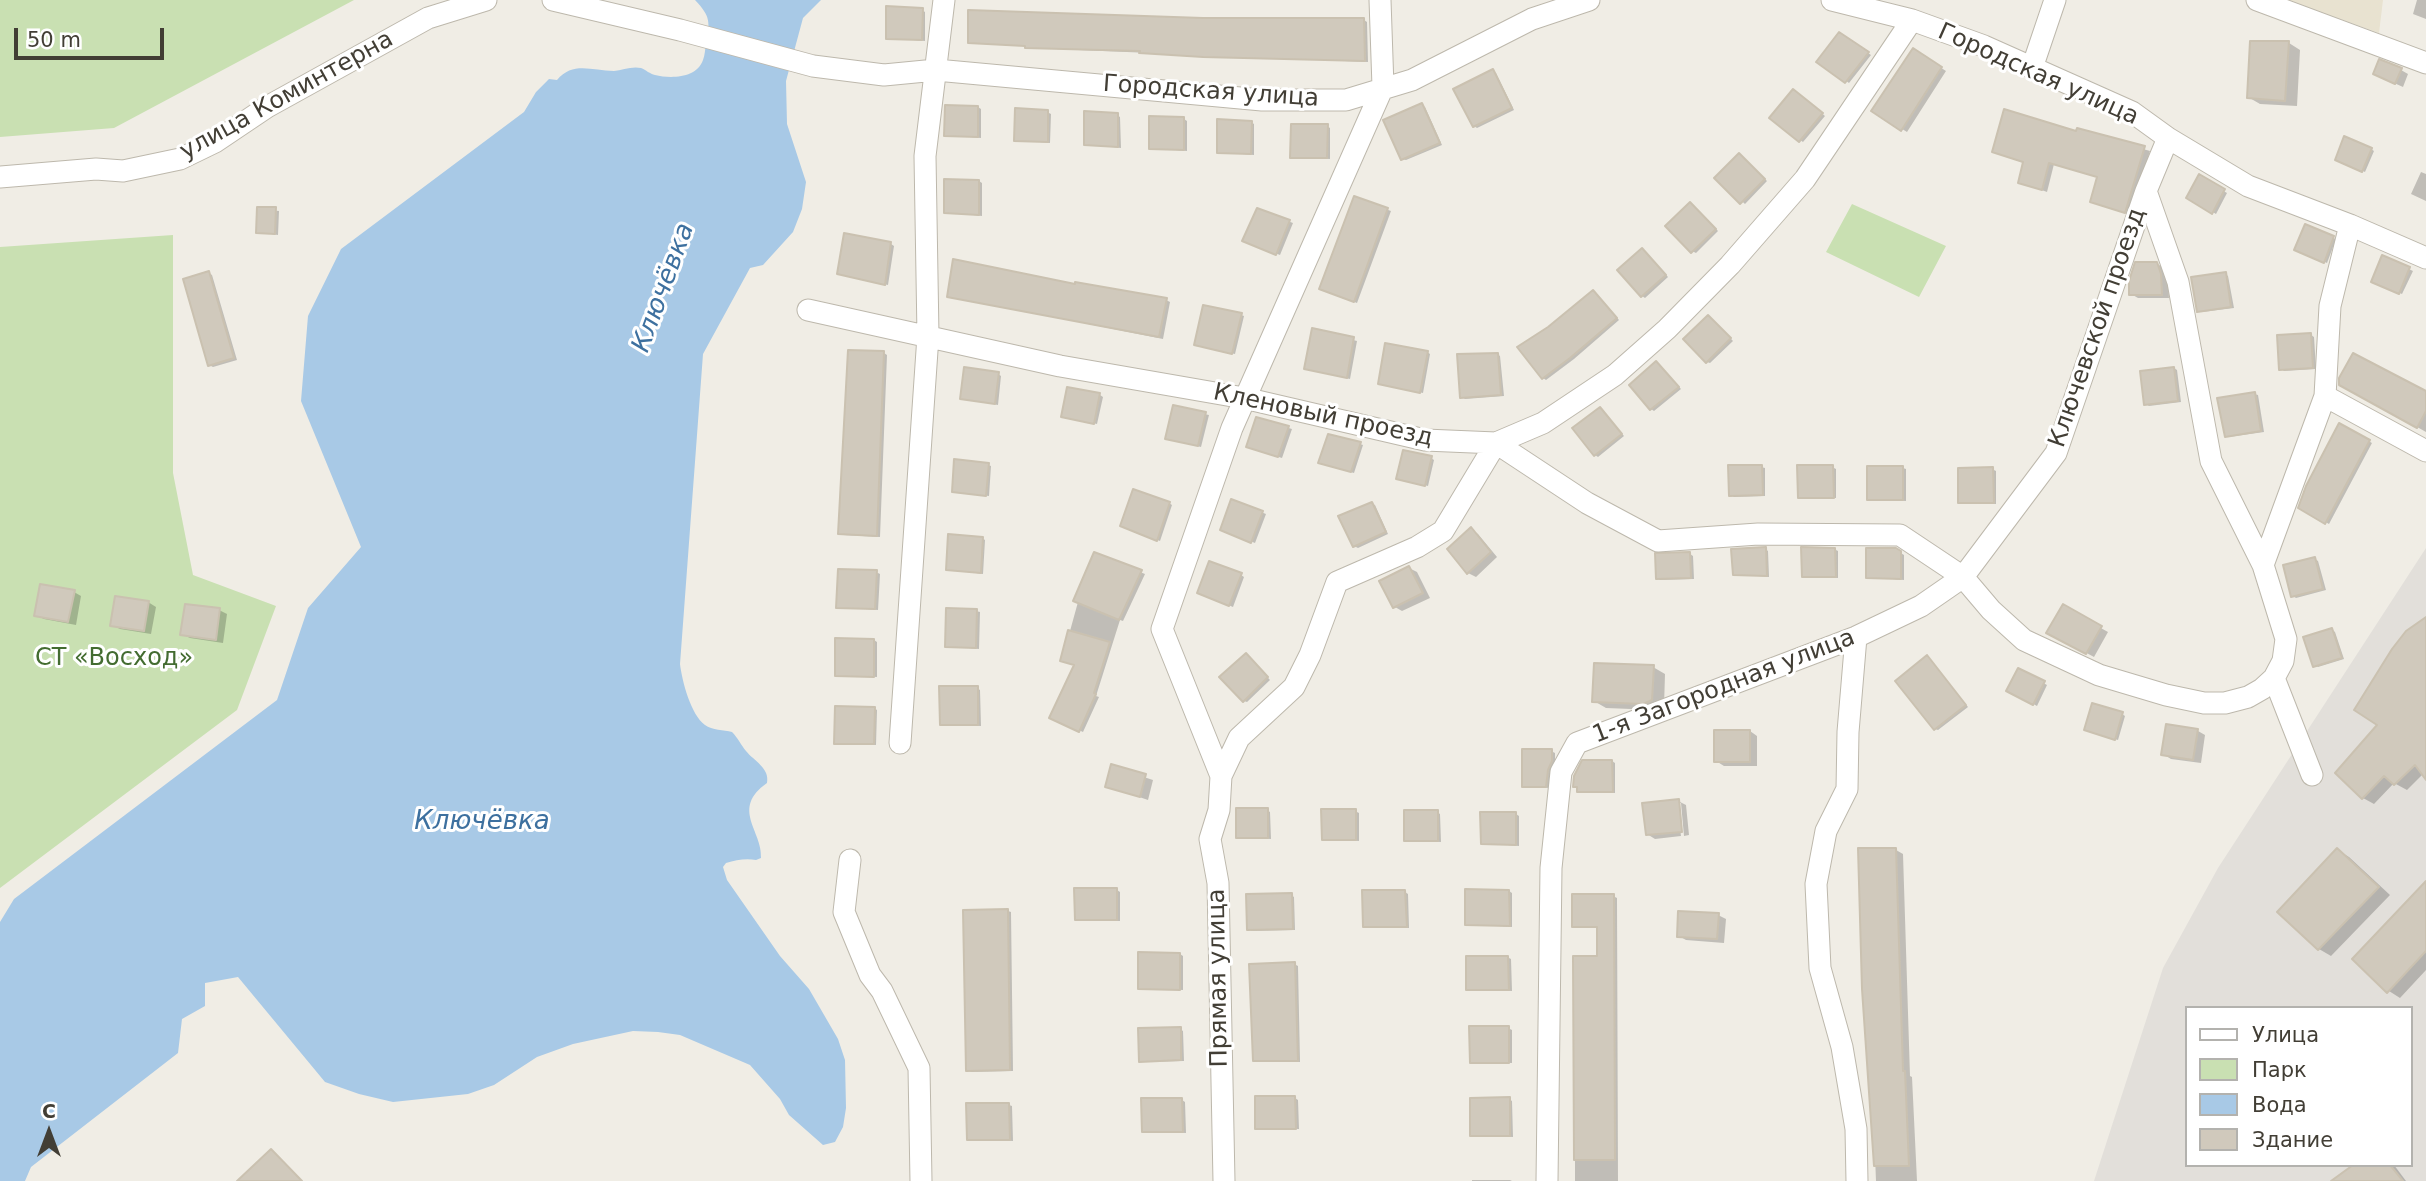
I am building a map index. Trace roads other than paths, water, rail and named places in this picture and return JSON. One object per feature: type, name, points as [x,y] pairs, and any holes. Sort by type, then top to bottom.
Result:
[{"type":"street","name":"улица Коминтерна","points":[[0,177],[96,169],[123,171],[180,159],[215,142],[267,107],[428,18],[486,0]]},
{"type":"street","name":"Городская улица","points":[[553,0],[680,30],[813,66],[884,75],[936,70],[1262,100],[1346,100],[1412,80],[1532,19],[1589,0]]},
{"type":"street","points":[[900,743],[928,337],[925,156],[944,0]]},
{"type":"street","points":[[1221,776],[1162,629],[1231,428],[1383,88],[1380,0]]},
{"type":"street","name":"Городская улица","points":[[1832,0],[1912,20],[1984,46],[2132,112],[2168,138],[2248,186],[2426,258]]},
{"type":"street","points":[[2032,68],[2055,0]]},
{"type":"street","points":[[2256,0],[2426,63]]},
{"type":"street","name":"Кленовый проезд","points":[[808,310],[1060,366],[1244,398],[1425,440],[1496,443],[1543,423],[1615,375],[1667,329],[1730,265],[1805,179],[1912,20]]},
{"type":"street","name":"Ключевской проезд","points":[[1963,577],[2056,453],[2146,191],[2168,138]]},
{"type":"street","points":[[1221,776],[1239,738],[1294,687],[1310,655],[1337,582],[1418,547],[1443,531],[1496,443],[1587,503],[1658,541],[1758,534],[1900,535],[1963,577],[1991,610],[2024,640],[2099,675],[2204,703],[2225,703],[2248,697],[2262,689],[2274,678],[2283,661],[2286,639],[2263,565],[2211,461],[2178,282],[2146,191]]},
{"type":"street","points":[[2263,565],[2325,396],[2330,306],[2350,225]]},
{"type":"street","points":[[2325,396],[2426,451]]},
{"type":"street","name":"1-я Загородная улица","points":[[1547,1181],[1551,868],[1561,772],[1577,743],[1856,637],[1921,606],[1963,577]]},
{"type":"street","points":[[1856,637],[1848,732],[1847,789],[1826,831],[1816,884],[1820,968],[1842,1047],[1856,1129],[1857,1181]]},
{"type":"street","points":[[2274,678],[2312,775]]},
{"type":"street","name":"Прямая улица","points":[[1221,776],[1219,810],[1210,839],[1218,883],[1224,1181]]},
{"type":"street","points":[[850,860],[844,912],[870,975],[881,991],[919,1068],[921,1181]]},
{"type":"water","name":"Ключёвка","points":[[695,0],[821,0],[803,18],[786,81],[787,124],[806,182],[802,209],[793,232],[763,265],[750,268],[703,354],[680,664],[695,714],[711,728],[732,732],[766,773],[767,783],[756,793],[749,811],[761,858],[734,861],[723,867],[727,880],[780,956],[809,989],[838,1039],[845,1060],[846,1108],[843,1127],[835,1142],[823,1145],[789,1115],[780,1099],[750,1065],[680,1035],[658,1032],[633,1031],[573,1044],[537,1057],[494,1085],[468,1094],[393,1102],[359,1094],[325,1082],[238,977],[205,983],[205,1006],[182,1019],[178,1053],[31,1167],[25,1181],[0,1181],[0,922],[14,899],[277,700],[308,608],[361,547],[301,401],[308,316],[341,249],[524,112],[536,92],[549,79],[557,80],[563,74],[583,68],[614,71],[641,68],[668,77],[683,76],[695,70],[704,58],[708,25],[707,16]]},
{"type":"park label","name":"СТ «Восход»","points":[[114,659]]}]
